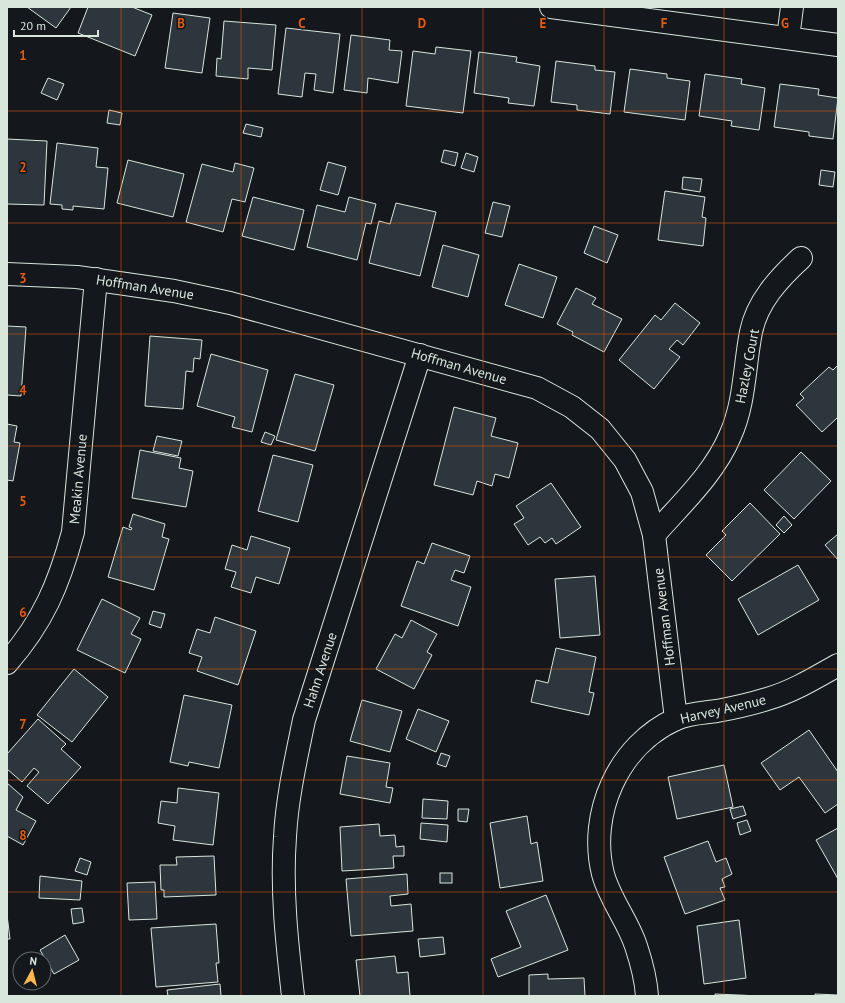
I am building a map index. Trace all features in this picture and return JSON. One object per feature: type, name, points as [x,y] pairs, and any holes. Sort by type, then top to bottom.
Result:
[{"type":"street","points":[[551,7],[838,45]]},
{"type":"street","points":[[788,38],[792,7]]},
{"type":"street","name":"Hazley Court","points":[[654,534],[712,467],[730,436],[742,400],[751,331],[765,299],[782,275],[801,258]]},
{"type":"street","name":"Hoffman Avenue","points":[[7,274],[96,279],[174,291],[230,303],[537,388],[572,407],[600,429],[625,460],[642,492],[654,534],[676,719]]},
{"type":"street","name":"Meakin Avenue","points":[[7,663],[19,649],[46,608],[62,571],[73,532],[96,279]]},
{"type":"street","name":"Hahn Avenue","points":[[293,996],[284,902],[285,838],[292,773],[304,720],[420,355]]},
{"type":"street","name":"Harvey Avenue","points":[[648,996],[636,945],[604,874],[599,844],[602,815],[611,784],[634,750],[654,731],[676,719],[691,714],[719,711],[767,699],[806,684],[838,665]]},
{"type":"building","points":[[27,7],[71,7],[56,28]]},
{"type":"building","points":[[88,7],[132,7],[152,15],[135,56],[78,33]]},
{"type":"building","points":[[173,13],[210,18],[202,73],[165,68]]},
{"type":"building","points":[[224,21],[276,25],[272,70],[248,68],[248,79],[216,76],[217,58],[221,59]]},
{"type":"building","points":[[286,28],[340,34],[333,93],[314,90],[316,74],[305,73],[302,97],[278,94]]},
{"type":"building","points":[[351,35],[390,40],[389,50],[402,51],[398,83],[368,78],[367,93],[344,90]]},
{"type":"building","points":[[436,47],[471,51],[463,113],[406,106],[413,51],[435,54]]},
{"type":"building","points":[[479,52],[517,57],[516,62],[540,66],[534,106],[508,103],[509,98],[474,93]]},
{"type":"building","points":[[556,61],[595,66],[595,70],[615,72],[610,114],[577,110],[577,105],[551,102]]},
{"type":"building","points":[[630,69],[667,74],[667,78],[690,81],[685,120],[624,112]]},
{"type":"building","points":[[705,74],[742,79],[741,84],[765,88],[759,130],[731,126],[732,121],[699,116]]},
{"type":"building","points":[[48,78],[64,84],[57,100],[41,93]]},
{"type":"building","points":[[780,84],[819,89],[818,95],[838,98],[833,139],[809,136],[809,132],[774,127]]},
{"type":"building","points":[[109,110],[122,113],[120,125],[107,123]]},
{"type":"building","points":[[246,124],[263,128],[261,137],[243,133]]},
{"type":"building","points":[[7,139],[47,141],[44,205],[7,204]]},
{"type":"building","points":[[57,143],[98,148],[96,167],[108,168],[104,209],[73,206],[73,210],[62,209],[62,205],[50,204]]},
{"type":"building","points":[[444,150],[458,153],[455,166],[441,162]]},
{"type":"building","points":[[466,153],[478,157],[474,172],[461,168]]},
{"type":"building","points":[[128,160],[184,174],[173,217],[117,203]]},
{"type":"building","points":[[328,162],[346,167],[338,195],[320,190]]},
{"type":"building","points":[[235,163],[254,168],[245,202],[232,199],[223,232],[186,222],[202,164],[233,172]]},
{"type":"building","points":[[821,170],[835,172],[833,187],[819,185]]},
{"type":"building","points":[[683,177],[702,179],[700,192],[682,189]]},
{"type":"building","points":[[665,191],[705,197],[702,217],[706,218],[703,246],[658,240]]},
{"type":"building","points":[[253,197],[304,210],[294,250],[242,236]]},
{"type":"building","points":[[349,197],[376,204],[371,224],[366,223],[357,260],[307,247],[317,205],[345,212]]},
{"type":"building","points":[[493,202],[510,206],[502,237],[485,233]]},
{"type":"building","points":[[396,203],[436,212],[420,276],[369,263],[379,221],[390,224]]},
{"type":"building","points":[[594,226],[618,235],[607,263],[584,253]]},
{"type":"building","points":[[443,245],[479,255],[468,297],[432,287]]},
{"type":"building","points":[[519,264],[557,277],[543,318],[505,305]]},
{"type":"building","points":[[576,288],[596,298],[592,304],[622,319],[604,352],[572,335],[573,332],[557,324]]},
{"type":"building","points":[[675,303],[700,323],[683,345],[677,340],[669,349],[680,357],[654,389],[619,360],[655,315],[661,320]]},
{"type":"building","points":[[7,326],[26,327],[21,396],[7,395]]},
{"type":"building","points":[[150,336],[202,340],[200,359],[194,358],[193,372],[186,371],[183,409],[145,406]]},
{"type":"building","points":[[211,354],[268,370],[252,432],[232,427],[235,417],[197,406]]},
{"type":"building","points":[[838,365],[838,419],[837,418],[822,432],[796,405],[804,398],[800,394],[829,367],[833,370]]},
{"type":"building","points":[[295,374],[334,385],[315,451],[276,440]]},
{"type":"building","points":[[454,407],[496,418],[491,436],[518,443],[509,478],[495,474],[492,486],[477,481],[473,495],[434,485]]},
{"type":"building","points":[[7,424],[17,426],[14,442],[20,443],[13,481],[7,480]]},
{"type":"building","points":[[265,432],[275,436],[271,445],[261,442]]},
{"type":"building","points":[[157,436],[182,441],[178,456],[153,451]]},
{"type":"building","points":[[140,450],[181,458],[179,468],[193,471],[186,507],[132,498]]},
{"type":"building","points":[[801,452],[831,481],[794,519],[764,490]]},
{"type":"building","points":[[273,455],[313,465],[298,522],[258,511]]},
{"type":"building","points":[[551,483],[581,527],[556,544],[552,538],[545,543],[540,537],[528,545],[514,524],[524,518],[516,506]]},
{"type":"building","points":[[750,503],[780,534],[732,581],[706,555],[726,535],[722,531]]},
{"type":"building","points":[[133,514],[165,524],[162,537],[169,539],[154,590],[108,577],[123,527],[131,530],[132,528],[129,527]]},
{"type":"building","points":[[784,516],[792,525],[784,533],[776,525]]},
{"type":"building","points":[[838,534],[838,560],[825,545]]},
{"type":"building","points":[[251,536],[290,548],[279,584],[256,577],[251,593],[231,587],[236,572],[225,569],[232,545],[247,550]]},
{"type":"building","points":[[432,543],[470,556],[464,573],[455,570],[451,580],[471,587],[458,626],[401,606],[417,561],[424,564]]},
{"type":"building","points":[[798,565],[819,600],[758,635],[738,599]]},
{"type":"building","points":[[595,576],[600,635],[560,638],[555,579]]},
{"type":"building","points":[[102,599],[140,618],[131,634],[141,639],[125,673],[77,650]]},
{"type":"building","points":[[153,611],[165,614],[161,628],[149,624]]},
{"type":"building","points":[[215,617],[256,631],[238,685],[197,671],[202,657],[189,653],[197,629],[210,633]]},
{"type":"building","points":[[411,620],[437,634],[427,652],[432,655],[414,689],[376,669],[395,634],[402,638]]},
{"type":"building","points":[[556,648],[596,657],[589,692],[594,693],[589,715],[531,702],[536,680],[548,683]]},
{"type":"building","points":[[74,669],[108,697],[72,742],[37,715]]},
{"type":"building","points":[[184,695],[232,705],[219,768],[189,762],[188,766],[170,762]]},
{"type":"building","points":[[362,700],[402,711],[390,752],[350,741]]},
{"type":"building","points":[[418,709],[449,721],[436,752],[406,739]]},
{"type":"building","points":[[38,719],[66,744],[61,749],[81,767],[48,804],[27,786],[39,772],[34,768],[22,782],[7,769],[7,754]]},
{"type":"building","points":[[809,730],[838,772],[838,804],[825,813],[799,777],[780,790],[761,763]]},
{"type":"building","points":[[441,753],[450,756],[446,767],[437,764]]},
{"type":"building","points":[[347,756],[390,763],[386,787],[393,788],[390,803],[340,794]]},
{"type":"building","points":[[724,765],[733,807],[677,819],[668,777]]},
{"type":"building","points":[[7,783],[23,797],[16,810],[36,821],[23,845],[7,836]]},
{"type":"building","points":[[178,788],[219,793],[213,845],[173,840],[175,826],[158,823],[161,801],[177,803]]},
{"type":"building","points":[[423,799],[448,801],[447,819],[422,818]]},
{"type":"building","points":[[743,806],[746,815],[733,819],[730,809]]},
{"type":"building","points":[[458,809],[469,809],[467,822],[458,821]]},
{"type":"building","points":[[527,816],[531,844],[537,842],[543,881],[500,888],[490,823]]},
{"type":"building","points":[[747,820],[751,831],[740,835],[737,823]]},
{"type":"building","points":[[421,823],[448,825],[447,842],[420,839]]},
{"type":"building","points":[[379,824],[380,836],[395,835],[396,847],[404,846],[404,856],[393,856],[394,868],[342,871],[340,827]]},
{"type":"building","points":[[838,828],[838,879],[816,840]]},
{"type":"building","points":[[708,841],[716,862],[726,858],[732,874],[722,879],[725,887],[720,888],[725,900],[685,914],[664,857]]},
{"type":"building","points":[[214,856],[216,895],[164,897],[164,890],[161,890],[160,865],[177,865],[176,857]]},
{"type":"building","points":[[80,858],[91,862],[87,875],[75,871]]},
{"type":"building","points":[[440,873],[452,873],[452,883],[440,883]]},
{"type":"building","points":[[407,874],[408,894],[390,896],[391,906],[411,904],[413,931],[351,936],[346,879]]},
{"type":"building","points":[[40,876],[82,881],[80,900],[39,898]]},
{"type":"building","points":[[155,882],[157,919],[129,920],[127,883]]},
{"type":"building","points":[[546,895],[568,950],[498,977],[491,959],[521,947],[506,911]]},
{"type":"building","points":[[82,908],[84,922],[73,924],[71,909]]},
{"type":"building","points":[[7,915],[10,939],[7,939]]},
{"type":"building","points":[[739,920],[746,978],[704,984],[697,926]]},
{"type":"building","points":[[216,924],[219,963],[216,963],[218,982],[156,987],[151,928]]},
{"type":"building","points":[[65,935],[79,960],[54,974],[52,971],[52,951],[40,950]]},
{"type":"building","points":[[443,937],[445,954],[420,957],[418,939]]},
{"type":"building","points":[[395,956],[397,973],[408,972],[410,996],[360,996],[356,960]]},
{"type":"building","points":[[548,974],[548,979],[584,978],[585,996],[529,996],[529,975]]},
{"type":"building","points":[[220,984],[221,996],[168,996],[167,990]]},
{"type":"building","points":[[715,994],[761,996],[715,996]]},
{"type":"building","points":[[815,994],[838,995],[838,996],[815,996]]}]
